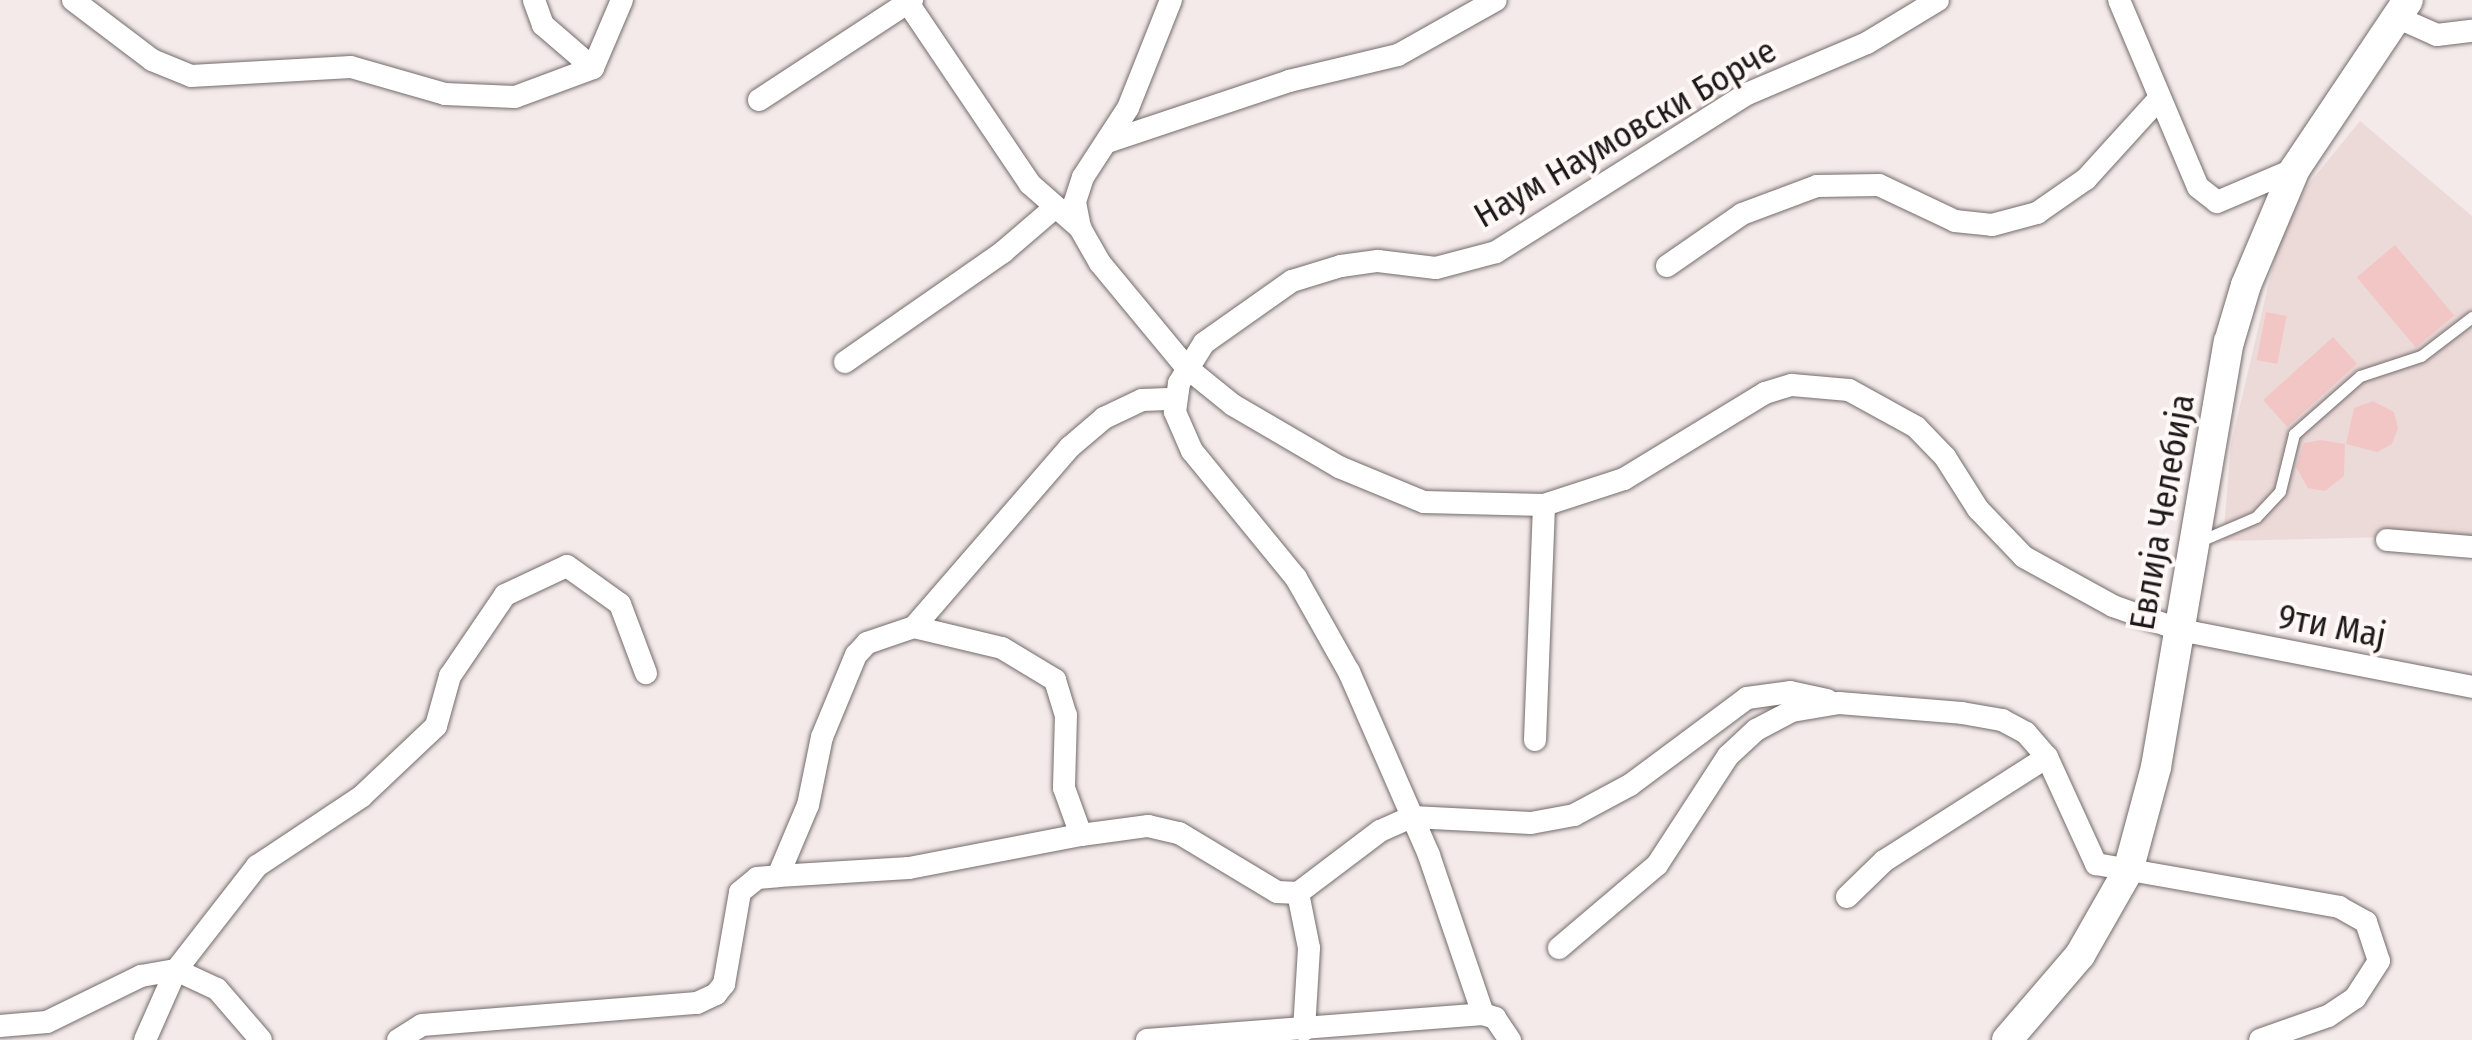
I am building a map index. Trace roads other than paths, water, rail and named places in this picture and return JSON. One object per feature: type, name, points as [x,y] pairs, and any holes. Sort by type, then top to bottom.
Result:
[{"type":"street","points":[[73,0],[152,60],[191,76],[351,67],[444,94],[515,97],[593,68],[622,0]]},
{"type":"street","points":[[534,0],[544,25],[593,68]]},
{"type":"street","points":[[1080,228],[1075,202],[1128,108],[1171,0]]},
{"type":"street","points":[[1106,142],[1289,81],[1398,55],[1496,0]]},
{"type":"street","name":"Наум Наумовски Борче","points":[[1186,367],[1204,343],[1259,300],[1313,273],[1378,261],[1436,268],[1496,252],[1747,94],[1867,43],[1938,0]]},
{"type":"street","points":[[2119,0],[2157,101],[2198,187],[2217,202],[2295,169]]},
{"type":"street","points":[[759,100],[910,2],[1053,209],[1080,228]]},
{"type":"street","points":[[2404,9],[2437,35],[2472,31]]},
{"type":"street","name":"Евлија Челебија","points":[[2007,1040],[2080,955],[2128,871],[2156,767],[2229,342],[2268,226],[2295,169],[2404,9]]},
{"type":"street","points":[[1667,266],[1742,214],[1816,186],[1879,185],[1955,221],[1992,225],[2036,213],[2086,178],[2157,101]]},
{"type":"street","points":[[845,362],[1003,252],[1053,209]]},
{"type":"street","name":"9ти Мај","points":[[1080,228],[1100,263],[1186,367],[1245,412],[1387,491],[1456,505],[1544,505],[1624,479],[1765,394],[1792,384],[1849,390],[1916,426],[1978,508],[2024,556],[2112,606],[2180,630],[2472,687]]},
{"type":"street","points":[[1186,367],[1175,399],[1192,451],[1296,578],[1324,623],[1412,818],[1484,1014]]},
{"type":"street","points":[[914,628],[1070,447],[1104,418],[1142,400],[1175,399]]},
{"type":"street","points":[[1535,740],[1544,505]]},
{"type":"street","points":[[2387,540],[2472,547]]},
{"type":"street","points":[[145,1040],[176,970],[258,866],[361,797],[436,726],[450,676],[505,595],[568,566],[620,604],[646,673]]},
{"type":"street","points":[[778,876],[808,804],[822,737],[856,655],[867,643],[914,628],[1002,648],[1055,680],[1066,715],[1064,788],[1082,835]]},
{"type":"street","points":[[398,1040],[422,1025],[707,998],[724,984],[740,892],[757,878],[909,868],[1148,826],[1179,832],[1277,892],[1298,893],[1380,832],[1412,818],[1531,824],[1574,815],[1630,785],[1747,698],[1790,692],[1839,703],[2002,720],[2046,757],[2096,864],[2339,908],[2366,922],[2378,961],[2355,998],[2328,1016],[2260,1040]]},
{"type":"street","points":[[1559,948],[1657,865],[1728,756],[1756,730],[1792,711],[1839,703]]},
{"type":"street","points":[[1847,897],[1884,861],[2046,757]]},
{"type":"street","points":[[1298,893],[1310,948],[1304,1030]]},
{"type":"street","points":[[0,1026],[47,1022],[141,976],[176,970],[218,989],[261,1040]]},
{"type":"street","points":[[1147,1040],[1484,1014],[1496,1018],[1510,1040]]},
{"type":"lane","points":[[2194,543],[2256,516],[2280,491],[2294,434],[2360,376],[2421,356],[2472,318]]}]
